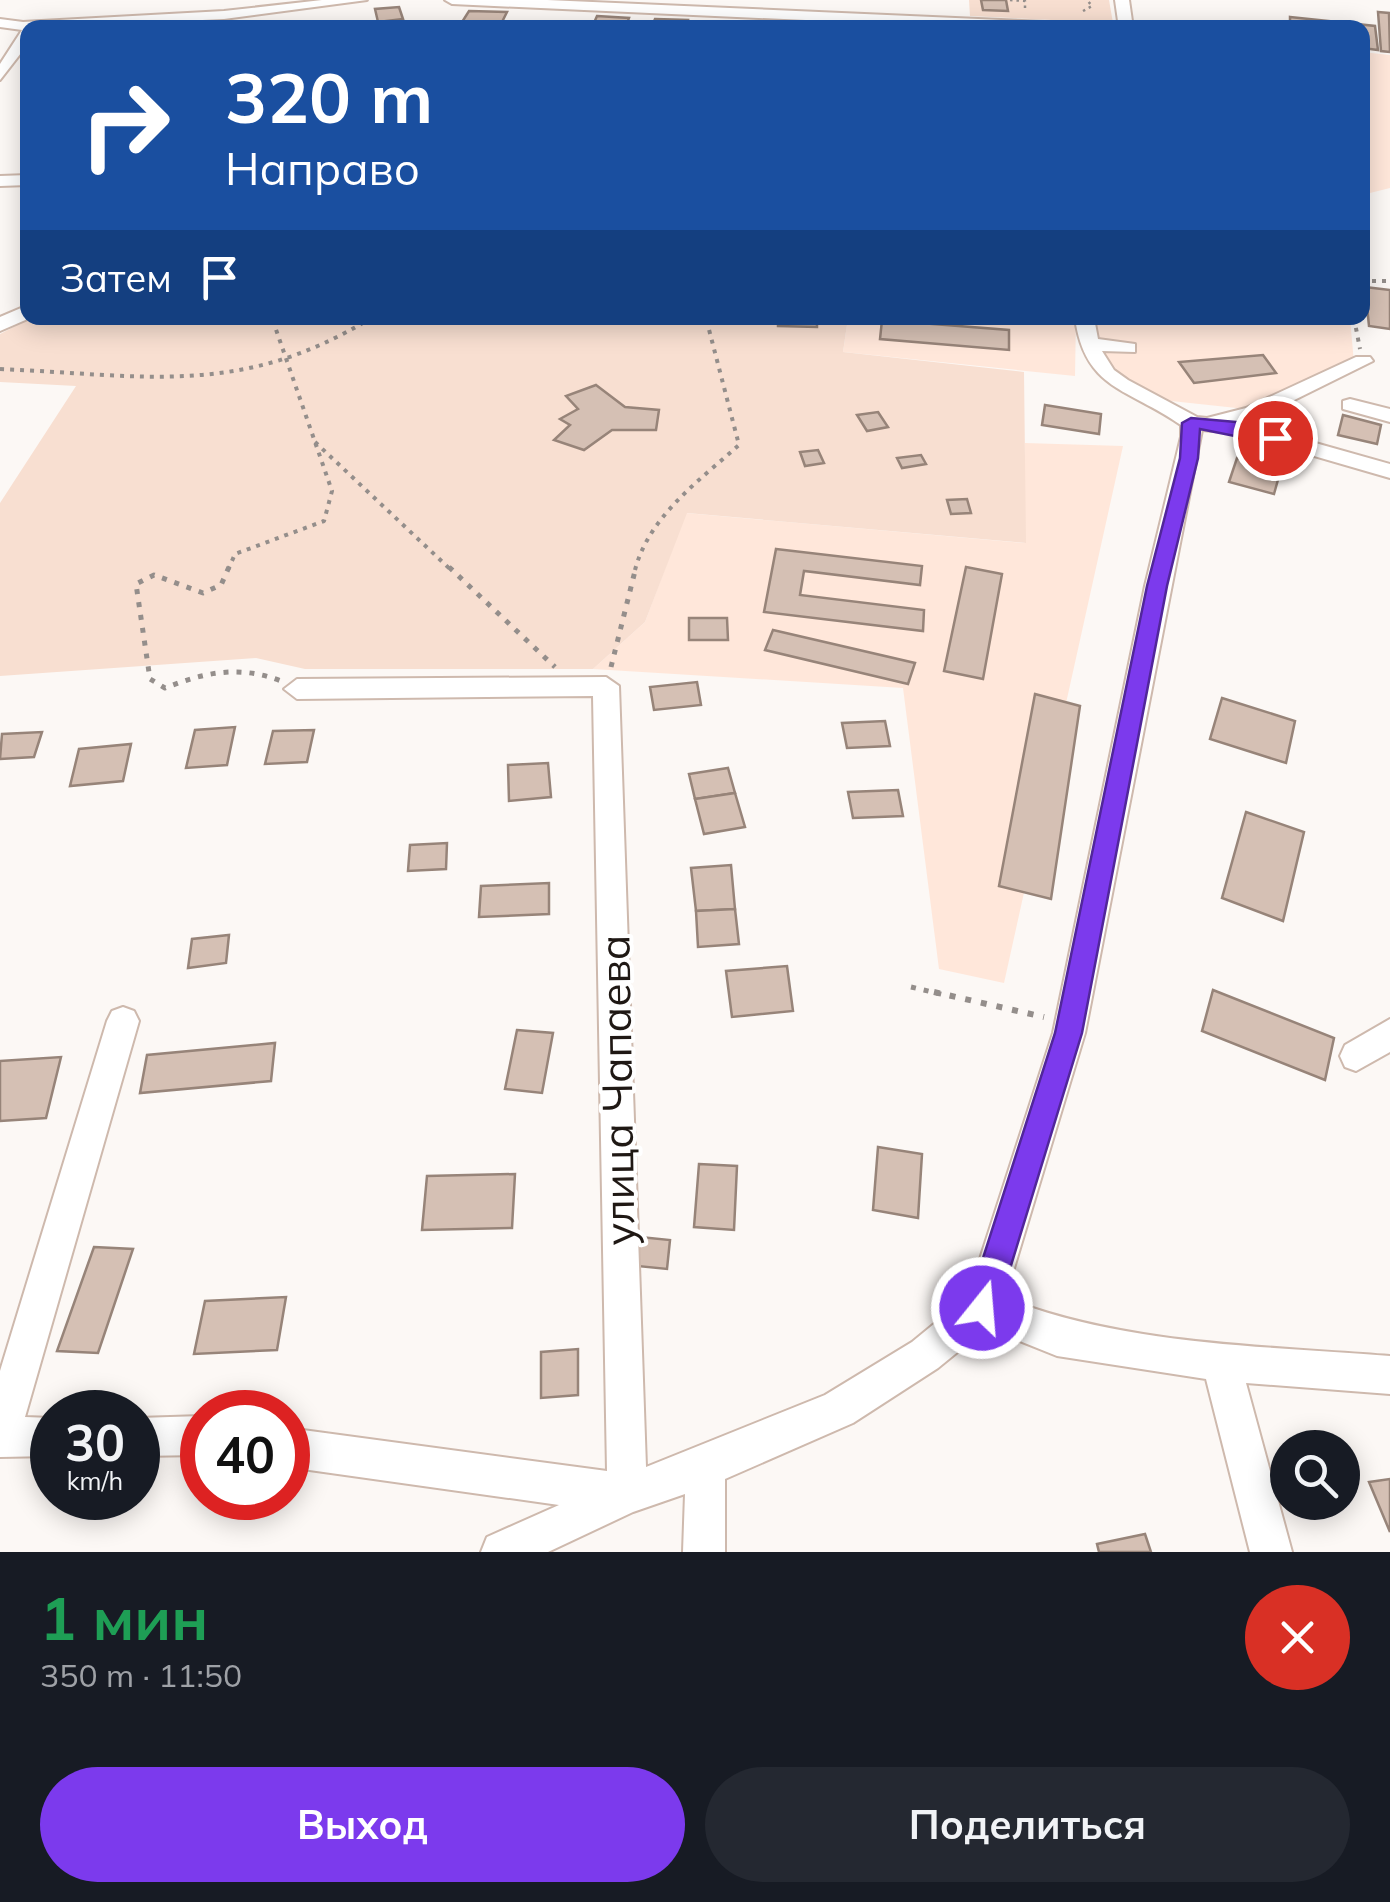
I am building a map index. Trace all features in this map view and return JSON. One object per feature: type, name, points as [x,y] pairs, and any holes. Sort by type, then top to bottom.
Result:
[{"type":"street","points":[[224,14],[234,0]]},
{"type":"street","points":[[118,20],[360,0]]},
{"type":"street","points":[[452,0],[775,6],[828,20]]},
{"type":"street","points":[[0,76],[20,42]]},
{"type":"street","points":[[1086,344],[1128,348]]},
{"type":"street","points":[[1086,344],[1099,396]]},
{"type":"street","points":[[1086,344],[1178,411],[1390,471]]},
{"type":"street","points":[[1178,411],[1251,414],[1362,361]]},
{"type":"street","points":[[1350,404],[1390,416]]},
{"type":"street","points":[[502,1552],[627,1494],[705,1466],[839,1408],[926,1355],[982,1308],[1071,1023],[1157,586],[1189,458],[1178,411]]},
{"type":"street","points":[[297,689],[591,687]]},
{"type":"street","name":"улица Чапаева","points":[[591,687],[627,1494]]},
{"type":"street","points":[[30,1437],[0,1436],[124,1021]]},
{"type":"street","points":[[1356,1056],[1390,1034]]},
{"type":"street","points":[[982,1308],[1057,1337],[1221,1362],[1390,1375]]},
{"type":"street","points":[[1221,1362],[1272,1552]]},
{"type":"street","points":[[310,1451],[627,1494]]},
{"type":"street","points":[[704,1552],[705,1466]]},
{"type":"path","points":[[1010,0],[1025,1],[1025,10]]},
{"type":"path","points":[[1084,12],[1083,7],[1092,6],[1088,0]]},
{"type":"path","points":[[274,325],[332,492],[324,522],[235,554],[221,585],[204,593],[154,575],[136,584],[150,679],[165,688],[202,672],[237,669],[266,674],[297,689]]},
{"type":"path","points":[[0,370],[202,378],[286,360],[360,325]]},
{"type":"path","points":[[315,442],[494,605],[591,687],[640,551],[673,504],[739,445],[708,325]]},
{"type":"path","points":[[1355,325],[1362,361]]},
{"type":"path","points":[[911,987],[1071,1023]]},
{"type":"shaded area","points":[[969,0],[1109,0],[1112,20],[1052,20],[970,16]]},
{"type":"shaded area","points":[[1370,53],[1390,55],[1390,188],[1370,193]]},
{"type":"shaded area","points":[[20,324],[847,325],[843,352],[1024,372],[1026,543],[687,513],[645,622],[593,669],[305,669],[256,658],[0,676],[0,503],[76,386],[0,382],[0,334]]},
{"type":"shaded area","points":[[847,325],[1076,325],[1075,376],[843,352]]},
{"type":"shaded area","points":[[1093,325],[1351,325],[1354,363],[1255,410],[1162,400],[1101,366],[1094,350],[1128,353],[1128,343],[1092,339]]},
{"type":"shaded area","points":[[1025,443],[1123,446],[1004,983],[939,969],[903,688],[593,669],[645,622],[686,513],[1025,543]]},
{"type":"building","points":[[981,0],[1006,0],[1008,11],[983,10]]},
{"type":"building","points":[[399,7],[403,19],[378,20],[375,9]]},
{"type":"building","points":[[469,11],[507,12],[503,20],[463,20]]},
{"type":"building","points":[[1378,12],[1389,13],[1390,52],[1381,51]]},
{"type":"building","points":[[597,16],[629,18],[628,20],[595,20]]},
{"type":"building","points":[[1370,25],[1375,26],[1378,50],[1370,49]]},
{"type":"building","points":[[1370,288],[1390,290],[1390,329],[1369,326]]},
{"type":"building","points":[[881,325],[1009,330],[1009,350],[880,339]]},
{"type":"building","points":[[1263,355],[1276,373],[1194,383],[1179,362]]},
{"type":"building","points":[[596,385],[625,407],[659,410],[656,430],[612,430],[584,450],[554,440],[570,425],[560,419],[578,409],[566,396]]},
{"type":"building","points":[[1045,405],[1101,414],[1099,434],[1042,425]]},
{"type":"building","points":[[878,412],[888,427],[867,431],[857,415]]},
{"type":"building","points":[[1343,415],[1381,425],[1377,444],[1338,435]]},
{"type":"building","points":[[818,450],[824,463],[805,466],[800,452]]},
{"type":"building","points":[[921,455],[926,464],[902,468],[897,458]]},
{"type":"building","points":[[1237,458],[1281,469],[1274,494],[1229,482]]},
{"type":"building","points":[[967,499],[971,513],[951,514],[947,500]]},
{"type":"building","points":[[776,549],[922,566],[920,585],[804,571],[800,595],[924,610],[923,631],[764,612]]},
{"type":"building","points":[[966,567],[1002,574],[983,679],[944,671]]},
{"type":"building","points":[[689,618],[727,618],[728,640],[689,640]]},
{"type":"building","points":[[773,630],[915,663],[908,684],[765,650]]},
{"type":"building","points":[[697,682],[701,705],[654,710],[650,687]]},
{"type":"building","points":[[1035,694],[1080,706],[1051,899],[999,886]]},
{"type":"building","points":[[1222,698],[1295,721],[1286,763],[1210,739]]},
{"type":"building","points":[[885,721],[890,746],[847,748],[842,723]]},
{"type":"building","points":[[235,727],[227,765],[186,768],[195,730]]},
{"type":"building","points":[[314,730],[307,762],[265,764],[273,731]]},
{"type":"building","points":[[42,732],[34,757],[0,759],[2,734]]},
{"type":"building","points":[[131,744],[123,781],[70,786],[79,749]]},
{"type":"building","points":[[548,763],[551,797],[509,801],[508,765]]},
{"type":"building","points":[[728,768],[735,793],[695,799],[689,774]]},
{"type":"building","points":[[898,790],[903,816],[853,818],[848,792]]},
{"type":"building","points":[[735,793],[745,827],[704,834],[695,799]]},
{"type":"building","points":[[1246,812],[1304,832],[1283,921],[1222,898]]},
{"type":"building","points":[[447,843],[446,869],[408,871],[410,845]]},
{"type":"building","points":[[731,865],[735,909],[696,911],[691,868]]},
{"type":"building","points":[[549,883],[549,914],[479,917],[481,886]]},
{"type":"building","points":[[735,909],[739,944],[698,947],[696,911]]},
{"type":"building","points":[[229,935],[226,963],[188,968],[192,939]]},
{"type":"building","points":[[787,966],[793,1011],[732,1017],[726,971]]},
{"type":"building","points":[[1213,990],[1334,1038],[1325,1080],[1202,1031]]},
{"type":"building","points":[[517,1030],[553,1033],[542,1093],[505,1089]]},
{"type":"building","points":[[275,1043],[271,1081],[140,1093],[147,1055]]},
{"type":"building","points":[[61,1057],[46,1118],[0,1121],[0,1061]]},
{"type":"building","points":[[878,1147],[922,1154],[918,1218],[873,1210]]},
{"type":"building","points":[[699,1164],[737,1166],[734,1230],[694,1227]]},
{"type":"building","points":[[515,1174],[512,1228],[422,1230],[427,1176]]},
{"type":"building","points":[[640,1237],[670,1240],[667,1269],[637,1266]]},
{"type":"building","points":[[94,1247],[133,1249],[98,1353],[57,1351]]},
{"type":"building","points":[[286,1297],[277,1350],[194,1354],[205,1301]]},
{"type":"building","points":[[578,1349],[578,1395],[541,1398],[541,1352]]},
{"type":"building","points":[[1390,1479],[1390,1532],[1369,1482]]},
{"type":"building","points":[[1145,1534],[1151,1552],[1099,1552],[1097,1544]]},
{"type":"route","points":[[982,1308],[1069,1033],[1157,586],[1189,458],[1191,423],[1236,427],[1275,438]]}]
